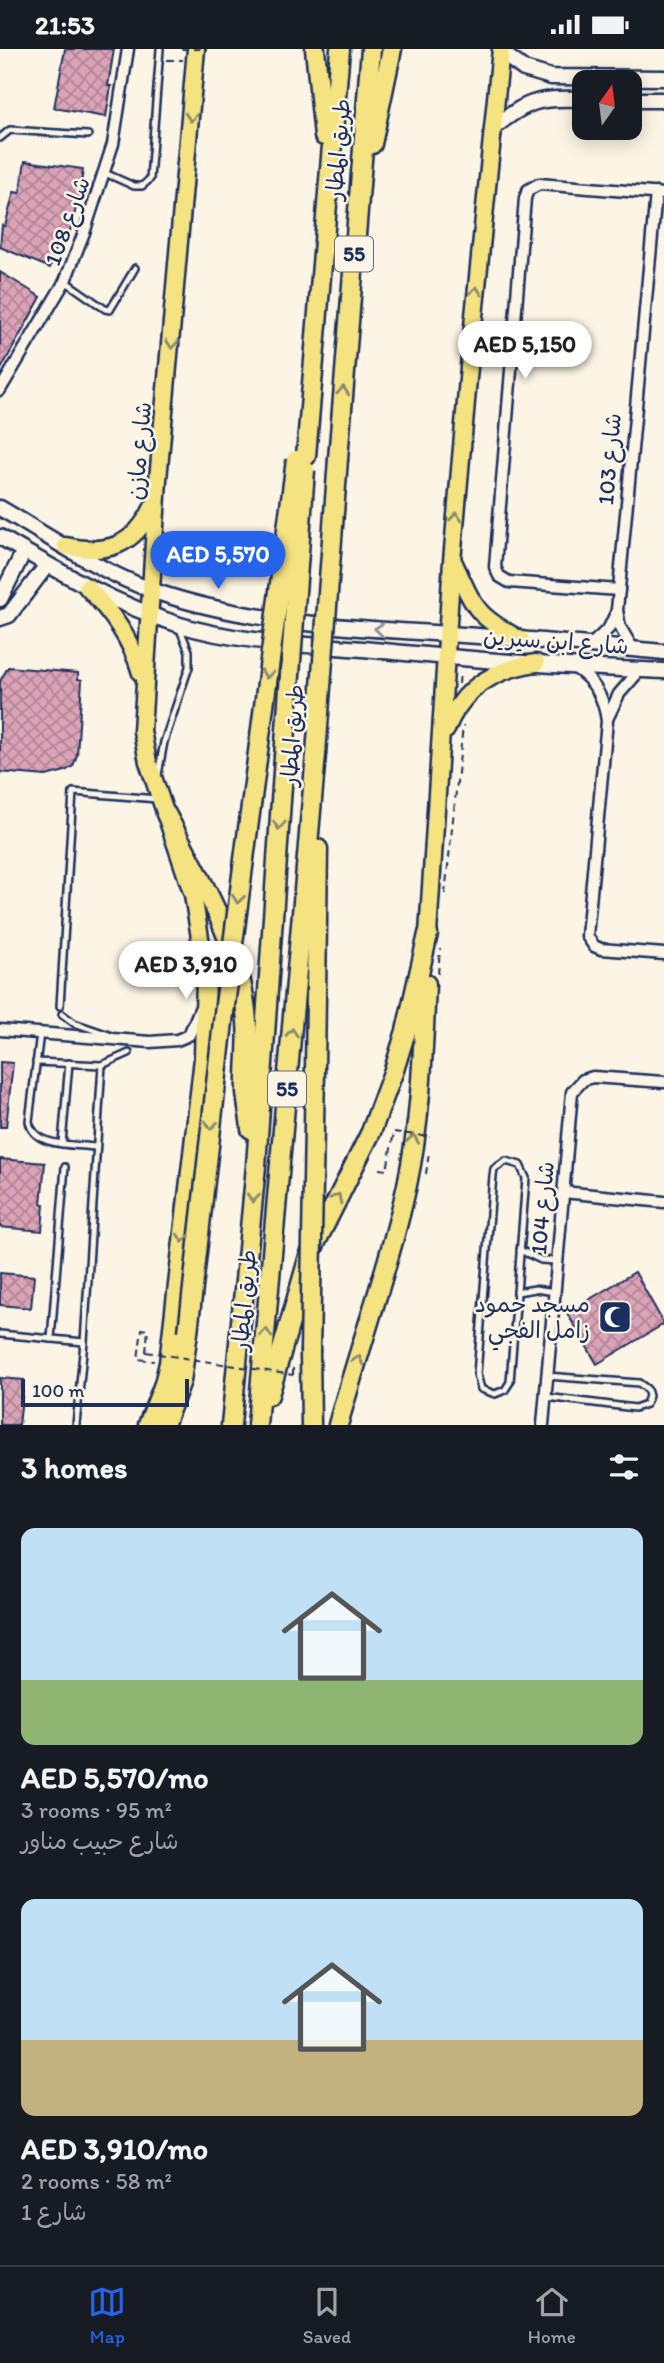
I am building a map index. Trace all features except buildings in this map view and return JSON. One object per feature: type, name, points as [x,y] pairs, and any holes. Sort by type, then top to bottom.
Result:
[{"type":"highway","points":[[315,49],[328,189]]},
{"type":"highway","name":"طريق المطار","points":[[231,1425],[256,1166],[301,458],[308,421],[340,49]]},
{"type":"highway","name":"طريق المطار","points":[[260,1425],[371,49]]},
{"type":"highway","points":[[355,230],[392,49]]},
{"type":"highway","points":[[164,1425],[181,1381],[188,1332],[225,1000],[301,458]]},
{"type":"highway","points":[[310,1425],[318,876],[316,756]]},
{"type":"highway","points":[[160,800],[230,940],[247,1021],[246,1093],[256,1166]]},
{"type":"highway","points":[[260,1425],[309,1256],[371,1132],[394,1070],[409,1021],[428,934]]},
{"type":"highway","points":[[338,1425],[391,1248],[407,1183],[422,1060],[428,934]]},
{"type":"highway","points":[[148,1425],[169,1363],[204,1058],[206,974]]},
{"type":"main road","points":[[428,934],[453,561],[470,356],[501,51]]},
{"type":"main road","name":"شارع مازن","points":[[200,53],[158,480],[142,731],[148,762],[193,895],[206,974]]},
{"type":"main road","points":[[66,547],[88,551],[110,548],[130,538],[146,523],[155,503],[158,480]]},
{"type":"main road","points":[[453,561],[474,607],[487,620],[521,640]]},
{"type":"main road","points":[[87,587],[124,631],[145,684]]},
{"type":"main road","points":[[442,753],[447,727],[459,703],[474,687],[493,674],[536,663]]},
{"type":"street","name":"شارع 108","points":[[0,390],[65,281],[105,173],[121,103],[128,49]]},
{"type":"street","points":[[501,51],[524,69],[541,76],[664,78]]},
{"type":"street","points":[[493,128],[529,103],[553,98],[572,99]]},
{"type":"street","points":[[642,100],[664,100]]},
{"type":"street","points":[[619,590],[509,582],[499,576],[495,567],[525,198],[531,187],[538,184],[660,193]]},
{"type":"street","name":"شارع 103","points":[[633,649],[620,627],[617,610],[660,193]]},
{"type":"street","name":"شارع ابن سيرين","points":[[0,508],[100,566],[150,590],[181,600],[256,616],[326,624],[664,652]]},
{"type":"street","name":"شارع ابن سيرين","points":[[0,537],[87,587],[149,614],[178,624],[247,640],[574,667],[664,671]]},
{"type":"street","points":[[0,599],[24,551]]},
{"type":"street","points":[[0,618],[9,615],[47,565]]},
{"type":"street","name":"شارع 103","points":[[592,644],[609,628],[617,610]]},
{"type":"street","points":[[574,667],[591,680],[597,689],[607,721],[587,936],[594,946],[601,949],[664,954]]},
{"type":"street","points":[[607,721],[619,694],[640,670]]},
{"type":"street","points":[[0,1030],[150,1042],[177,1039],[189,1035],[200,1011],[206,974]]},
{"type":"street","name":"شارع 104","points":[[543,1425],[571,1098],[578,1084],[593,1077],[664,1082]]},
{"type":"street","points":[[563,1192],[664,1202]]},
{"type":"lane","points":[[105,173],[134,185],[142,186],[150,179],[160,49]]},
{"type":"lane","points":[[0,138],[10,130],[88,135]]},
{"type":"lane","points":[[65,281],[110,310],[135,268]]},
{"type":"lane","points":[[60,1006],[73,792],[160,800],[164,741],[189,667],[189,651],[178,624]]},
{"type":"lane","points":[[62,1014],[74,1023],[122,1040]]},
{"type":"lane","points":[[40,1033],[30,1126],[41,1139],[95,1147]]},
{"type":"lane","points":[[36,1062],[102,1065],[129,1053]]},
{"type":"lane","points":[[62,1143],[69,1063]]},
{"type":"lane","points":[[76,1425],[102,1065]]},
{"type":"lane","points":[[506,1161],[520,1165],[526,1178],[520,1250],[510,1382],[500,1393],[490,1394],[478,1384],[477,1374],[492,1176],[494,1169],[506,1161]]},
{"type":"lane","points":[[51,1339],[65,1167]]},
{"type":"lane","points":[[520,1250],[541,1260],[557,1259]]},
{"type":"lane","points":[[517,1292],[535,1289],[555,1292]]},
{"type":"lane","points":[[0,1334],[84,1342]]},
{"type":"lane","points":[[546,1397],[635,1408],[646,1404],[649,1396],[645,1387],[639,1383],[547,1375]]},
{"type":"path","points":[[181,49],[200,53]]},
{"type":"path","points":[[159,61],[200,53]]},
{"type":"path","points":[[379,1168],[387,1170],[394,1132],[430,1137]]},
{"type":"path","points":[[426,1174],[429,1149]]},
{"type":"path","points":[[152,1361],[138,1359],[142,1329],[148,1330],[146,1352],[293,1375]]},
{"type":"place","name":"مسجد حمود زامل الفجي","points":[[615,1317]]}]
